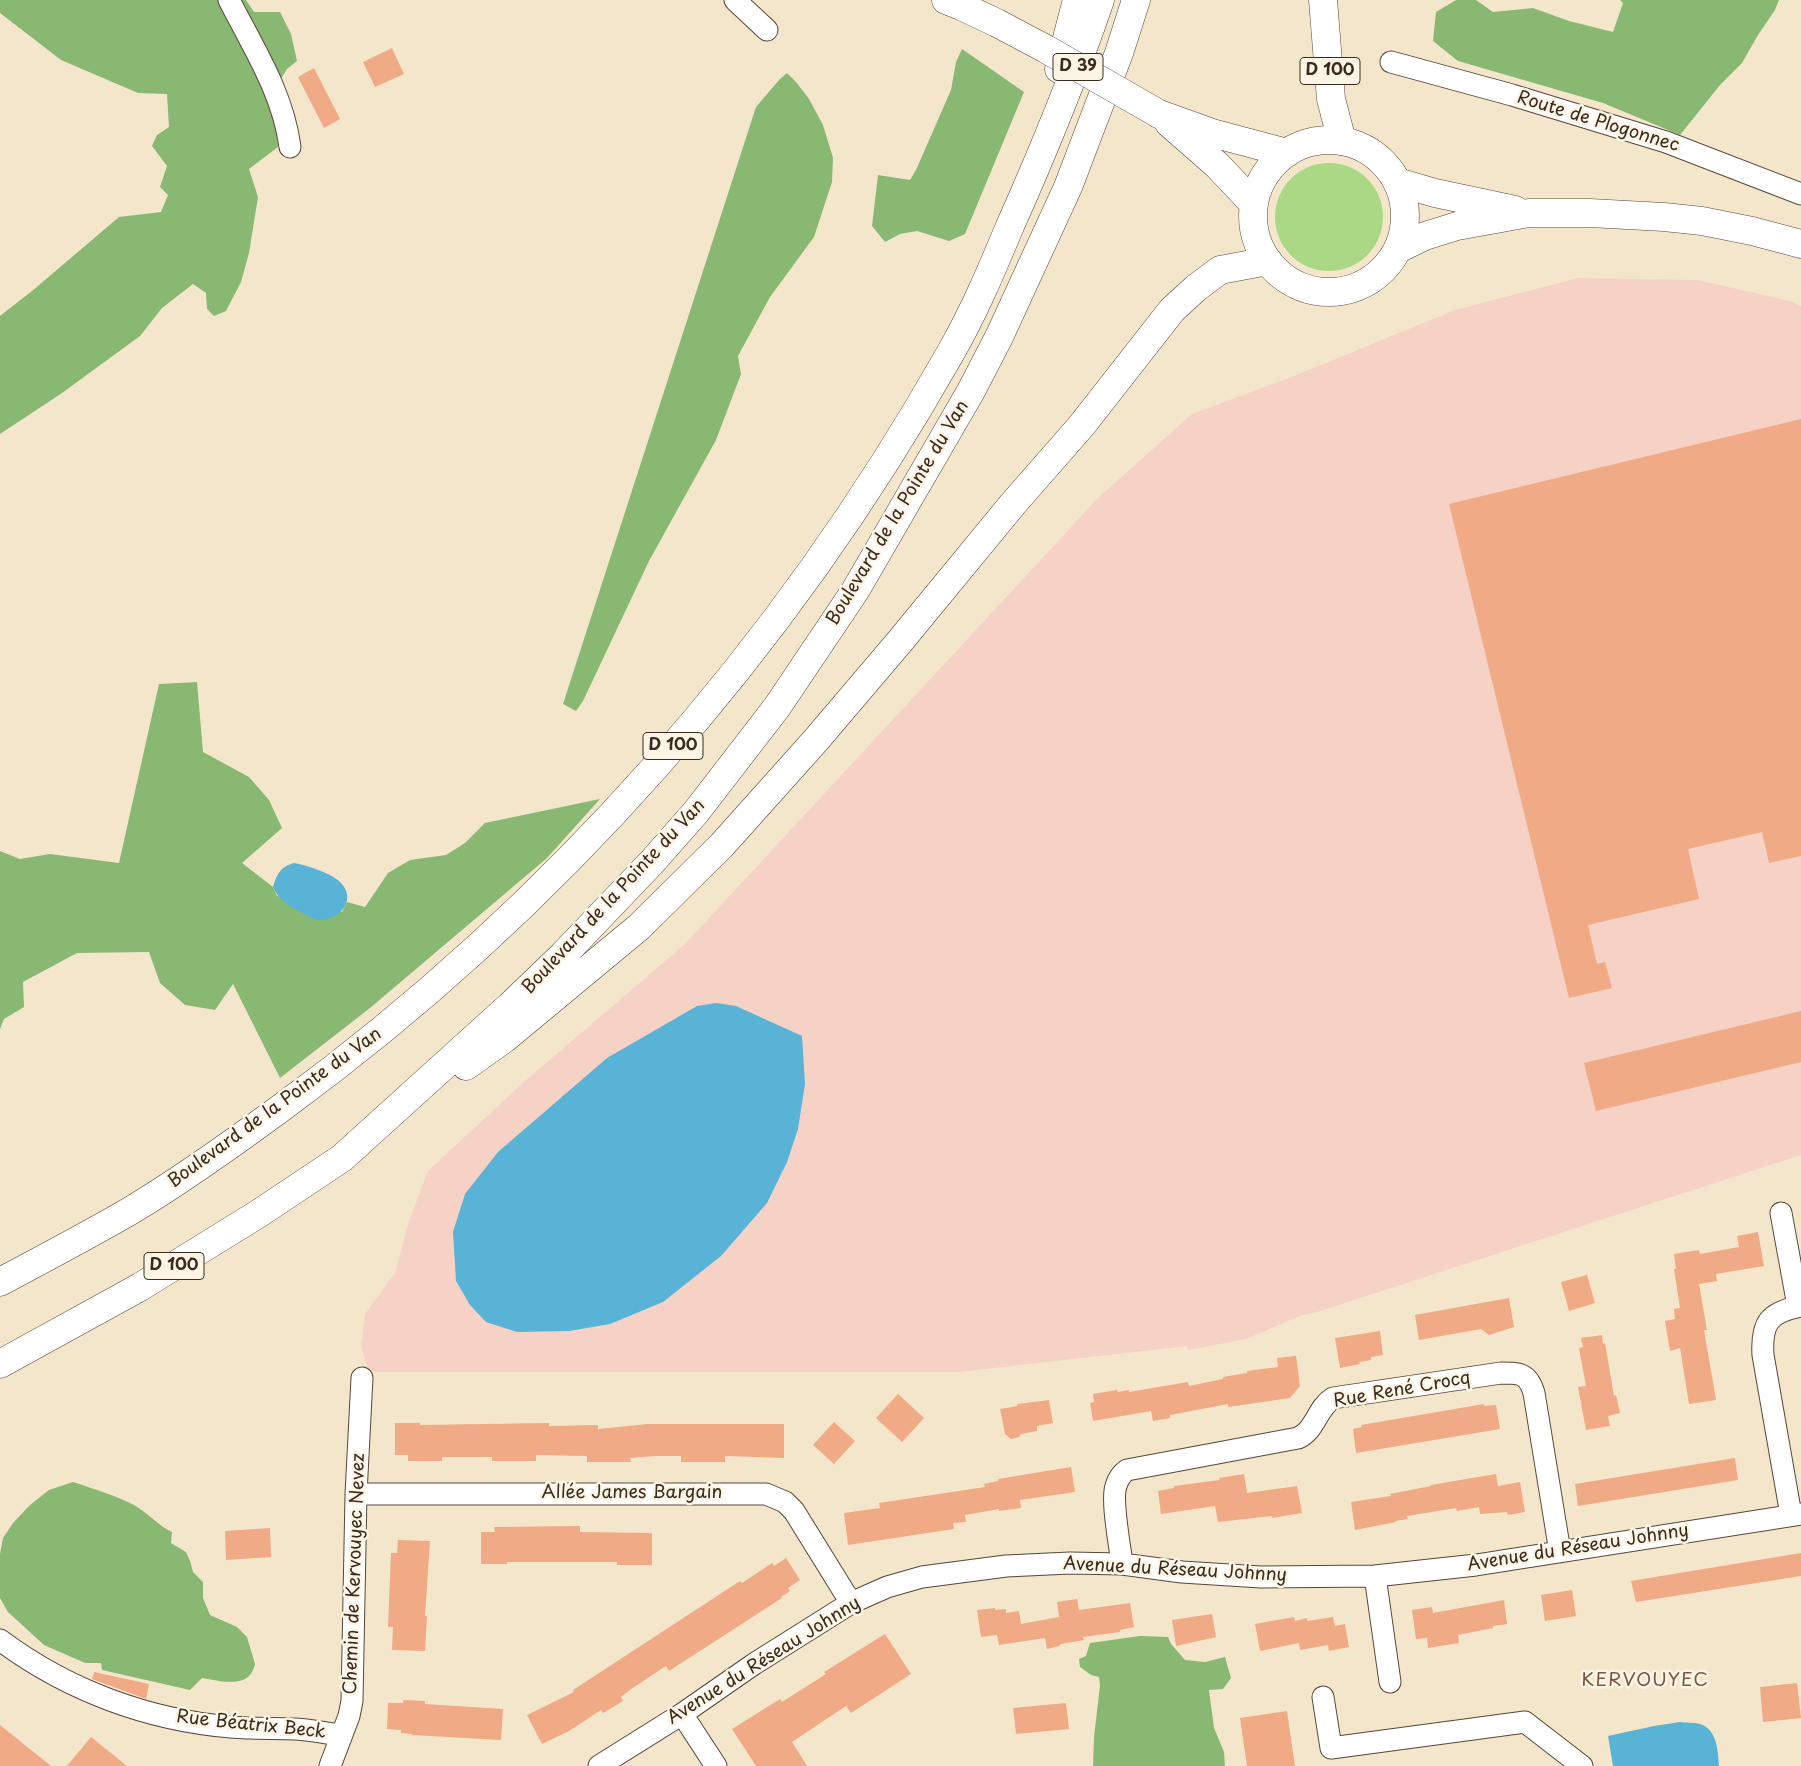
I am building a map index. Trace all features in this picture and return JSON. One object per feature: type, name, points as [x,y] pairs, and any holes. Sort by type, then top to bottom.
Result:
[{"type":"main road","name":"D 100","points":[[1031,179],[1077,0]]},
{"type":"main road","name":"Boulevard de la Pointe du Van","points":[[0,1282],[140,1205],[226,1148],[306,1090],[383,1030],[454,970],[512,916],[647,778],[695,721],[837,537],[952,351],[984,288],[1031,179],[1082,53],[1100,0]]},
{"type":"main road","name":"Boulevard de la Pointe du Van","points":[[0,1364],[140,1287],[258,1214],[342,1158],[563,956],[652,862],[696,812],[777,707],[855,591],[971,391],[999,337],[1068,186],[1119,53],[1136,0]]},
{"type":"main road","name":"D 100","points":[[1323,0],[1331,99],[1342,141]]},
{"type":"main road","name":"D 39","points":[[954,2],[1046,49],[1159,114],[1212,132],[1287,153]]},
{"type":"main road","name":"D 39","points":[[1159,114],[1217,165],[1254,204]]},
{"type":"main road","points":[[1325,140],[1342,141],[1366,150],[1384,163],[1397,182],[1404,204],[1404,226],[1398,248],[1386,266],[1371,279],[1353,288],[1333,292],[1314,290],[1296,284],[1280,274],[1268,261],[1258,243],[1253,224],[1254,204],[1260,184],[1271,166],[1287,153],[1305,144],[1325,140]]},
{"type":"main road","points":[[1397,182],[1435,193],[1529,213]]},
{"type":"main road","points":[[1398,248],[1425,236],[1457,226],[1529,213],[1590,213],[1683,219],[1752,231],[1801,244]]},
{"type":"main road","points":[[342,1158],[449,1076],[504,1039],[639,927],[688,880],[816,740],[1012,505],[1082,425],[1172,310],[1196,288],[1220,270],[1268,261]]},
{"type":"street","points":[[229,0],[276,92],[285,119],[290,147]]},
{"type":"street","points":[[735,0],[767,30]]},
{"type":"street","name":"Route de Plogonnec","points":[[1391,62],[1512,95],[1666,142],[1801,194]]},
{"type":"street","points":[[1781,1213],[1800,1306],[1775,1314],[1767,1323],[1763,1331],[1762,1340],[1763,1355],[1796,1514]]},
{"type":"street","name":"Rue René Crocq","points":[[1122,1564],[1114,1499],[1115,1487],[1119,1477],[1127,1470],[1298,1438],[1307,1432],[1326,1402],[1333,1398],[1501,1373],[1514,1373],[1525,1376],[1531,1382],[1560,1552]]},
{"type":"street","name":"Chemin de Kervouyec Nevez","points":[[330,1766],[349,1716],[352,1701],[356,1494],[362,1378]]},
{"type":"street","name":"Allée James Bargain","points":[[356,1494],[766,1494],[785,1502],[794,1511],[852,1604]]},
{"type":"street","name":"Avenue du Réseau Johnny","points":[[599,1766],[682,1714],[754,1664],[852,1604],[900,1582],[944,1573],[1050,1563],[1122,1564],[1182,1572],[1261,1577],[1375,1576],[1458,1567],[1560,1552],[1796,1514]]},
{"type":"street","points":[[1375,1576],[1390,1682]]},
{"type":"street","name":"Rue Béatrix Beck","points":[[0,1640],[25,1658],[67,1682],[108,1700],[140,1710],[189,1721],[230,1727],[297,1729],[341,1735]]},
{"type":"street","points":[[1323,1697],[1331,1748],[1525,1722],[1582,1766]]},
{"type":"street","points":[[682,1714],[716,1766]]},
{"type":"shaded area","points":[[1578,278],[1697,280],[1790,301],[1801,306],[1801,1155],[1317,1312],[1302,1315],[1246,1339],[1188,1350],[1187,1346],[959,1372],[369,1372],[361,1347],[365,1314],[395,1273],[409,1221],[428,1171],[525,1081],[685,944],[1098,498],[1192,414],[1294,376],[1455,310]]},
{"type":"green space","points":[[0,0],[246,0],[254,12],[280,12],[291,34],[297,61],[287,69],[282,77],[280,92],[275,106],[278,147],[249,169],[258,197],[249,253],[241,282],[226,311],[214,316],[207,309],[206,293],[193,284],[162,308],[140,336],[62,393],[0,434],[0,316],[119,217],[161,212],[168,195],[160,187],[167,166],[152,146],[157,135],[169,127],[167,94],[138,93],[61,60],[0,13]]},
{"type":"green space","points":[[1456,0],[1476,0],[1493,12],[1533,8],[1569,21],[1613,32],[1623,3],[1620,0],[1779,0],[1775,10],[1742,63],[1720,85],[1680,135],[1603,103],[1458,61],[1433,41],[1436,12]]},
{"type":"green space","points":[[962,49],[1024,92],[965,234],[949,241],[917,231],[900,234],[885,242],[872,226],[878,175],[910,180],[951,90],[956,62]]},
{"type":"green space","points":[[787,73],[809,99],[823,125],[833,158],[832,182],[814,237],[770,297],[738,356],[741,374],[716,440],[649,561],[583,701],[576,711],[563,704],[756,107]]},
{"type":"green space","points":[[1329,163],[1350,167],[1367,179],[1379,196],[1383,217],[1379,238],[1367,255],[1350,267],[1329,271],[1308,267],[1291,255],[1279,238],[1275,217],[1279,196],[1291,179],[1308,167]]},
{"type":"green space","points":[[197,682],[203,752],[249,777],[269,800],[282,828],[242,863],[273,887],[277,896],[342,912],[347,902],[365,907],[388,873],[410,860],[446,855],[465,843],[485,823],[600,799],[547,858],[370,1008],[280,1078],[233,984],[215,1010],[185,1005],[160,983],[149,952],[77,953],[23,982],[24,1007],[4,1019],[0,1029],[0,851],[20,859],[50,854],[119,863],[159,684]]},
{"type":"green space","points":[[73,1482],[112,1495],[134,1505],[172,1532],[171,1543],[186,1552],[193,1572],[203,1582],[203,1598],[210,1615],[237,1627],[247,1637],[255,1664],[246,1679],[234,1682],[202,1678],[190,1690],[102,1670],[101,1663],[85,1663],[44,1645],[8,1612],[0,1598],[0,1554],[3,1538],[13,1523],[30,1505],[49,1490]]},
{"type":"green space","points":[[1140,1636],[1168,1637],[1171,1644],[1185,1660],[1205,1662],[1225,1657],[1231,1678],[1223,1689],[1209,1690],[1214,1728],[1224,1752],[1225,1766],[1093,1766],[1094,1737],[1100,1686],[1099,1677],[1091,1675],[1080,1667],[1079,1659],[1086,1656],[1090,1643]]},
{"type":"water","points":[[294,863],[325,873],[340,882],[345,889],[347,902],[339,913],[333,917],[318,920],[292,907],[281,899],[273,887],[276,878],[282,869]]},
{"type":"water","points":[[716,1003],[736,1006],[802,1036],[805,1084],[798,1129],[787,1162],[767,1203],[721,1256],[663,1302],[610,1324],[569,1331],[517,1332],[486,1322],[470,1305],[456,1281],[453,1232],[465,1194],[498,1152],[607,1058],[697,1006]]},
{"type":"water","points":[[1680,1722],[1700,1724],[1710,1731],[1716,1741],[1719,1766],[1613,1766],[1608,1736]]},
{"type":"building","points":[[392,48],[404,74],[375,87],[363,62]]},
{"type":"building","points":[[314,68],[340,119],[324,128],[298,77]]},
{"type":"building","points":[[1801,419],[1801,856],[1769,863],[1762,832],[1688,849],[1699,899],[1588,925],[1597,964],[1605,962],[1612,988],[1569,998],[1449,504]]},
{"type":"building","points":[[1801,1011],[1801,1062],[1596,1111],[1584,1063]]},
{"type":"building","points":[[1758,1232],[1764,1266],[1716,1274],[1717,1281],[1699,1284],[1707,1330],[1704,1330],[1716,1400],[1689,1404],[1680,1348],[1670,1351],[1665,1321],[1675,1319],[1674,1309],[1680,1308],[1674,1269],[1676,1269],[1674,1254],[1699,1250],[1700,1254],[1739,1247],[1737,1236]]},
{"type":"building","points":[[1587,1275],[1595,1303],[1569,1311],[1561,1282]]},
{"type":"building","points":[[1509,1298],[1514,1327],[1489,1335],[1481,1329],[1419,1340],[1415,1315]]},
{"type":"building","points":[[1380,1331],[1383,1355],[1371,1357],[1371,1360],[1359,1362],[1360,1364],[1340,1368],[1335,1338]]},
{"type":"building","points":[[1602,1335],[1614,1396],[1616,1395],[1620,1413],[1608,1416],[1610,1426],[1586,1430],[1578,1387],[1586,1386],[1579,1348],[1583,1347],[1581,1338]]},
{"type":"building","points":[[1296,1356],[1300,1386],[1290,1398],[1228,1407],[1228,1404],[1170,1415],[1170,1418],[1153,1421],[1151,1411],[1093,1421],[1090,1403],[1094,1402],[1093,1394],[1117,1390],[1118,1392],[1129,1390],[1129,1392],[1188,1382],[1189,1386],[1247,1373],[1247,1371],[1278,1367],[1277,1358]]},
{"type":"building","points":[[898,1394],[924,1418],[902,1442],[876,1418]]},
{"type":"building","points":[[1049,1400],[1053,1423],[1037,1426],[1037,1431],[1021,1434],[1019,1437],[1011,1439],[1005,1434],[1000,1409],[1018,1406],[1017,1404]]},
{"type":"building","points":[[1484,1404],[1484,1406],[1496,1405],[1500,1429],[1356,1453],[1353,1429],[1362,1427],[1361,1425]]},
{"type":"building","points":[[834,1422],[855,1441],[834,1464],[813,1445]]},
{"type":"building","points":[[395,1423],[420,1423],[420,1425],[549,1423],[549,1426],[598,1425],[598,1429],[648,1424],[784,1424],[784,1458],[725,1456],[725,1462],[681,1462],[681,1456],[656,1456],[630,1458],[631,1462],[587,1462],[587,1456],[536,1455],[536,1461],[492,1461],[492,1457],[442,1457],[442,1461],[408,1461],[408,1455],[395,1455]]},
{"type":"building","points":[[1735,1458],[1738,1480],[1578,1506],[1575,1484]]},
{"type":"building","points":[[1071,1467],[1075,1492],[1020,1500],[1021,1508],[999,1511],[999,1509],[965,1515],[966,1522],[953,1523],[954,1529],[848,1545],[844,1513],[880,1508],[879,1503],[985,1487],[984,1484],[998,1481],[998,1479]]},
{"type":"building","points":[[1244,1474],[1247,1493],[1297,1486],[1302,1513],[1272,1518],[1272,1516],[1218,1522],[1215,1506],[1161,1514],[1158,1491],[1174,1488],[1174,1486],[1220,1480],[1219,1478]]},
{"type":"building","points":[[1496,1474],[1498,1486],[1520,1482],[1525,1512],[1508,1515],[1507,1512],[1480,1514],[1479,1507],[1457,1511],[1456,1508],[1407,1516],[1408,1519],[1355,1530],[1351,1502],[1391,1496],[1390,1494],[1431,1485]]},
{"type":"building","points":[[580,1526],[580,1532],[652,1533],[652,1565],[617,1565],[617,1562],[507,1562],[507,1564],[481,1564],[481,1532],[495,1532],[494,1527]]},
{"type":"building","points":[[270,1528],[271,1557],[226,1560],[225,1531]]},
{"type":"building","points":[[398,1540],[430,1541],[425,1616],[427,1616],[425,1651],[392,1650],[393,1627],[388,1627],[391,1553],[397,1553]]},
{"type":"building","points":[[1801,1553],[1801,1576],[1636,1602],[1631,1581]]},
{"type":"building","points":[[786,1558],[800,1580],[788,1588],[790,1591],[782,1598],[669,1671],[666,1666],[621,1697],[623,1701],[603,1713],[601,1710],[569,1731],[542,1744],[527,1715],[574,1692],[573,1690],[740,1581],[742,1583],[772,1563],[774,1566]]},
{"type":"building","points":[[1572,1590],[1576,1616],[1545,1621],[1541,1595]]},
{"type":"building","points":[[1077,1599],[1079,1610],[1130,1603],[1134,1627],[1120,1630],[1120,1632],[1083,1637],[1084,1640],[1061,1644],[1047,1649],[1045,1638],[999,1645],[997,1635],[981,1637],[977,1610],[995,1608],[995,1610],[1006,1609],[1006,1613],[1019,1611],[1021,1624],[1059,1617],[1057,1602]]},
{"type":"building","points":[[1504,1600],[1507,1624],[1458,1635],[1459,1643],[1428,1648],[1427,1638],[1416,1639],[1412,1610],[1432,1607],[1433,1613]]},
{"type":"building","points":[[1212,1614],[1216,1637],[1176,1646],[1172,1620]]},
{"type":"building","points":[[1294,1617],[1295,1621],[1307,1618],[1307,1621],[1333,1617],[1335,1626],[1345,1624],[1349,1647],[1329,1651],[1328,1645],[1300,1650],[1299,1643],[1260,1651],[1255,1624]]},
{"type":"building","points":[[885,1634],[911,1674],[851,1713],[846,1706],[792,1742],[807,1766],[756,1766],[732,1729],[780,1699],[782,1702],[826,1674],[824,1672]]},
{"type":"building","points":[[94,1672],[149,1684],[146,1699],[92,1679]]},
{"type":"building","points":[[1797,1683],[1801,1718],[1763,1722],[1760,1687]]},
{"type":"building","points":[[403,1700],[425,1701],[425,1704],[503,1709],[501,1740],[412,1735],[401,1733],[401,1730],[387,1729],[388,1703],[403,1703]]},
{"type":"building","points":[[1066,1703],[1069,1729],[1016,1734],[1013,1708]]},
{"type":"building","points":[[1287,1711],[1295,1766],[1247,1766],[1240,1718]]},
{"type":"building","points":[[0,1725],[51,1766],[0,1766]]},
{"type":"building","points":[[91,1737],[127,1766],[67,1766]]},
{"type":"district","name":"KERVOUYEC","points":[[1645,1681]]}]
